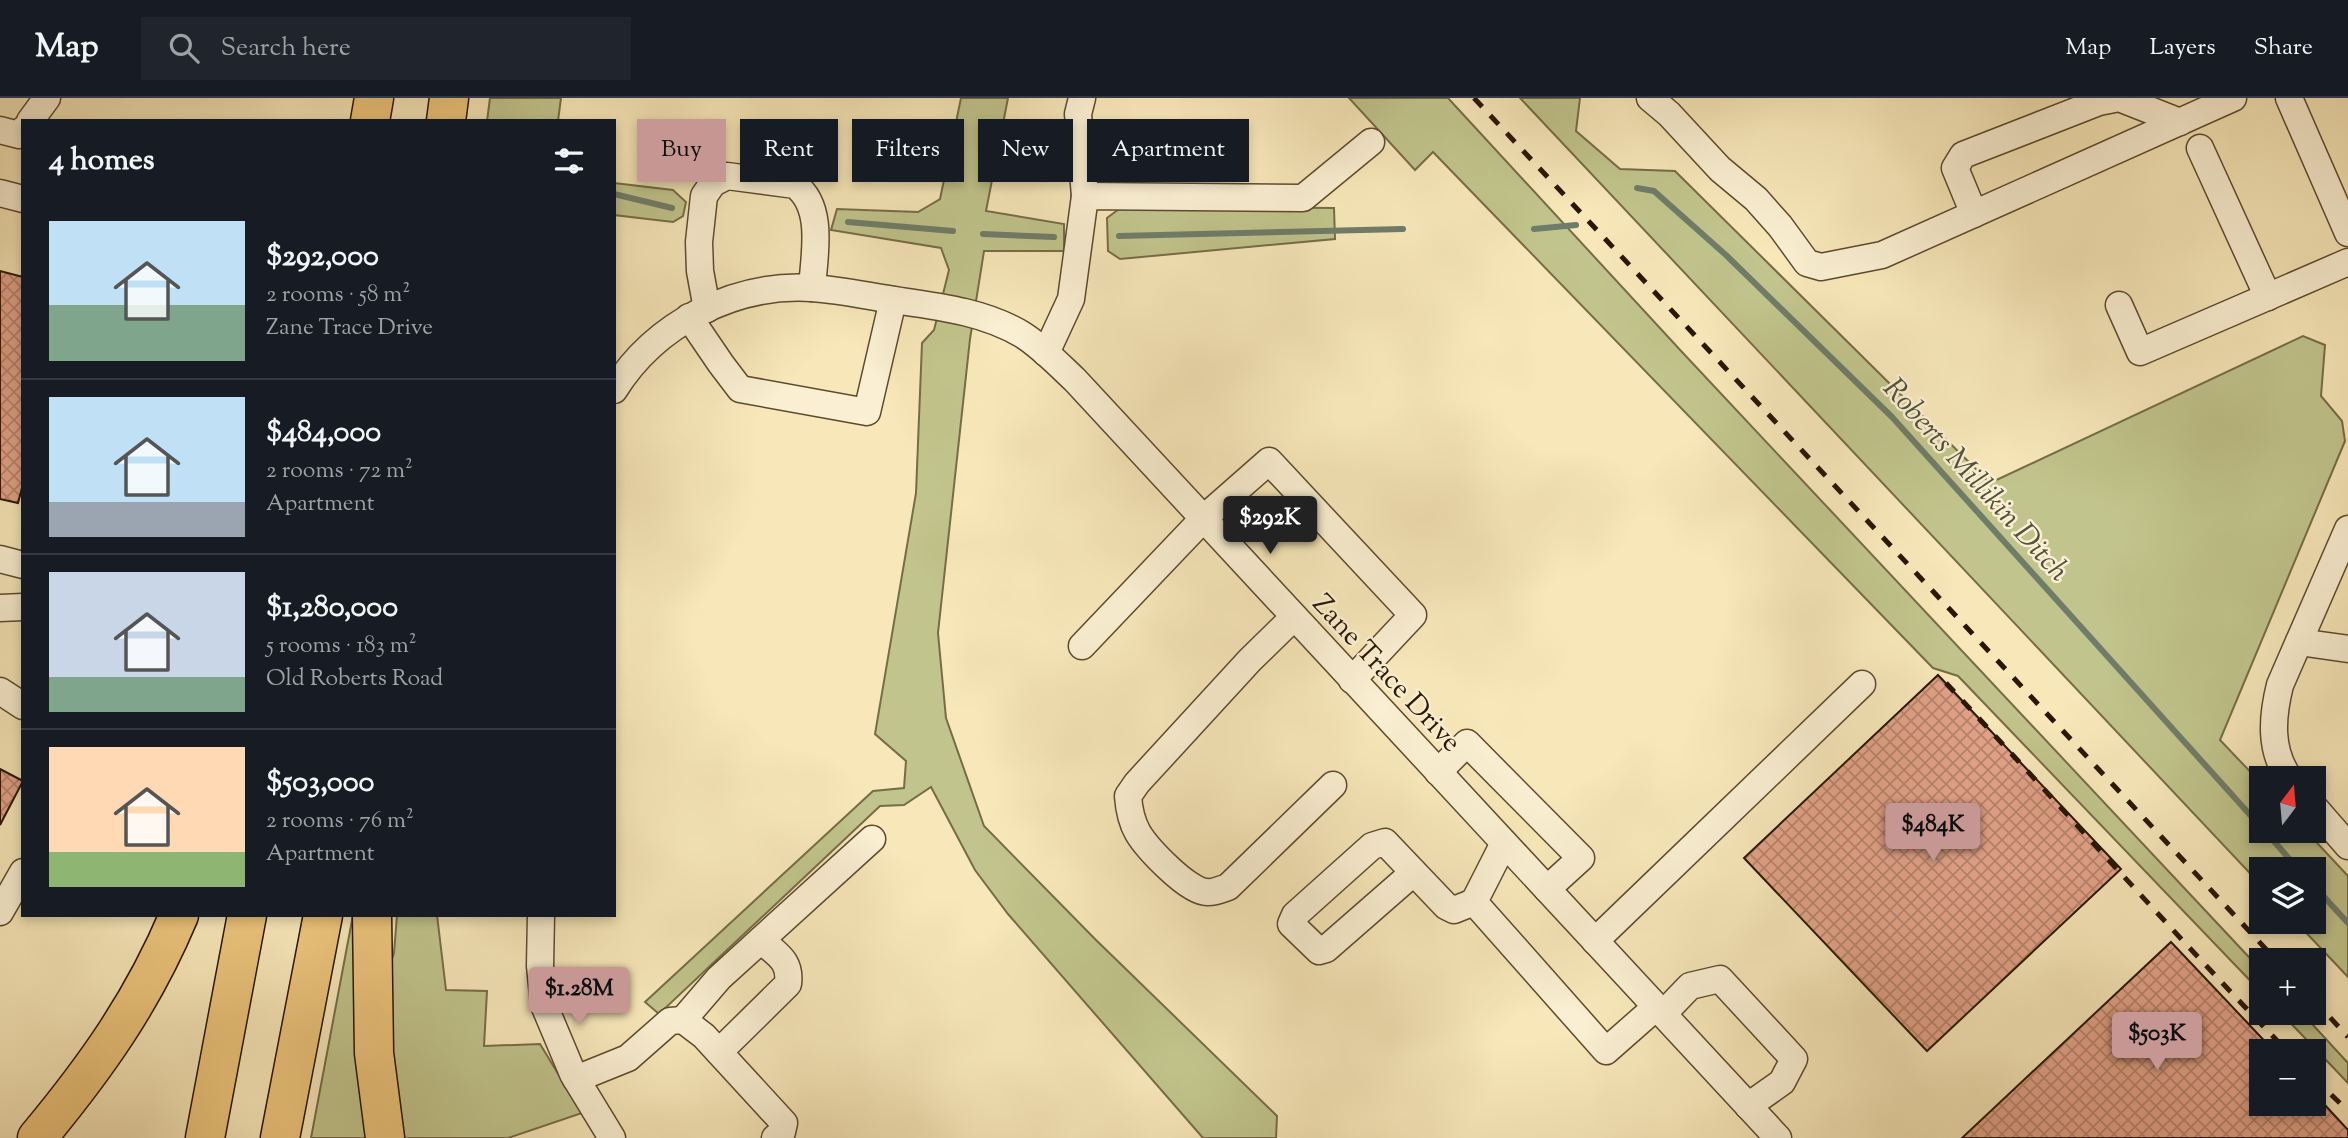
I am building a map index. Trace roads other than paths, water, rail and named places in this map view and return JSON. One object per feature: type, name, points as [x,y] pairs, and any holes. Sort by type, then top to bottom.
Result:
[{"type":"highway","points":[[370,119],[374,98]]},
{"type":"highway","points":[[446,119],[449,98]]},
{"type":"highway","points":[[462,119],[463,98]]},
{"type":"highway","points":[[37,1138],[82,1084],[129,1015],[161,958],[178,917]]},
{"type":"highway","points":[[205,1138],[247,917]]},
{"type":"highway","points":[[280,1138],[323,917]]},
{"type":"highway","points":[[372,917],[374,1053],[385,1138]]},
{"type":"street","points":[[31,119],[47,98]]},
{"type":"street","points":[[1046,354],[1071,299],[1085,196],[1078,114],[1082,98]]},
{"type":"street","points":[[1650,98],[1669,114],[1720,169],[1756,199],[1807,263],[1821,267],[1882,255],[2233,98]]},
{"type":"street","points":[[1974,214],[1955,168],[1963,155],[2099,102],[2119,98],[2180,122]]},
{"type":"street","points":[[2289,98],[2348,233]]},
{"type":"street","points":[[0,130],[19,135],[21,132]]},
{"type":"street","points":[[1085,196],[1303,198],[1371,142]]},
{"type":"street","points":[[2200,148],[2268,297]]},
{"type":"street","points":[[812,288],[816,236],[813,213],[801,189],[795,184],[727,176],[713,183],[704,196],[699,242],[698,313],[721,364],[740,389],[867,412],[893,300]]},
{"type":"street","points":[[0,193],[21,198]]},
{"type":"street","points":[[2119,305],[2140,352],[2348,262]]},
{"type":"street","name":"Zane Trace Drive","points":[[616,387],[642,354],[665,334],[698,313],[737,297],[767,290],[812,288],[893,300],[977,315],[1024,335],[1075,380],[1778,1138]]},
{"type":"street","points":[[1082,646],[1203,519],[1269,461],[1413,615],[1352,680]]},
{"type":"street","points":[[2284,766],[2275,746],[2273,719],[2280,685],[2348,529]]},
{"type":"street","points":[[0,559],[21,564]]},
{"type":"street","points":[[0,608],[21,607]]},
{"type":"street","points":[[1294,617],[1250,660],[1137,783],[1128,796],[1130,816],[1139,835],[1158,856],[1190,887],[1206,892],[1228,887],[1333,785]]},
{"type":"street","points":[[2299,642],[2348,649]]},
{"type":"street","points":[[1595,941],[1862,684]]},
{"type":"street","points":[[0,691],[21,705]]},
{"type":"street","points":[[1438,772],[1467,743],[1581,858],[1547,890]]},
{"type":"street","points":[[2326,821],[2348,846]]},
{"type":"street","points":[[683,1020],[719,978],[873,839]]},
{"type":"street","points":[[1413,873],[1326,949],[1320,951],[1291,924],[1295,915],[1372,846],[1385,842],[1446,906],[1454,910],[1474,902],[1504,843]]},
{"type":"street","points":[[0,912],[21,875]]},
{"type":"street","points":[[1474,902],[1606,1051],[1690,986],[1720,979],[1794,1059],[1782,1082],[1748,1106]]},
{"type":"street","points":[[541,917],[540,966],[544,1005],[576,1079],[612,1138]]},
{"type":"street","points":[[719,1052],[788,984],[789,971],[785,962],[761,940]]},
{"type":"street","points":[[576,1079],[628,1058],[670,1021],[683,1020],[704,1036],[784,1123],[782,1132],[775,1138]]},
{"type":"waterway","name":"Roberts Millikin Ditch","points":[[1637,188],[1654,191],[1727,256],[1892,417],[2249,814]]},
{"type":"waterway","name":"Roberts Millikin Ditch","points":[[616,194],[672,208]]},
{"type":"waterway","name":"Roberts Millikin Ditch","points":[[848,222],[953,231]]},
{"type":"waterway","name":"Roberts Millikin Ditch","points":[[1534,229],[1576,225]]},
{"type":"waterway","name":"Roberts Millikin Ditch","points":[[1119,236],[1403,229]]},
{"type":"waterway","name":"Roberts Millikin Ditch","points":[[983,234],[1054,237]]},
{"type":"waterway","name":"Roberts Millikin Ditch","points":[[2276,844],[2288,857]]},
{"type":"waterway","name":"Roberts Millikin Ditch","points":[[2326,899],[2348,923]]},
{"type":"railway","points":[[1474,98],[2265,948]]},
{"type":"railway","points":[[1946,683],[2276,1039]]},
{"type":"railway","points":[[2326,1013],[2348,1037]]},
{"type":"railway","points":[[2326,1090],[2348,1111]]}]
